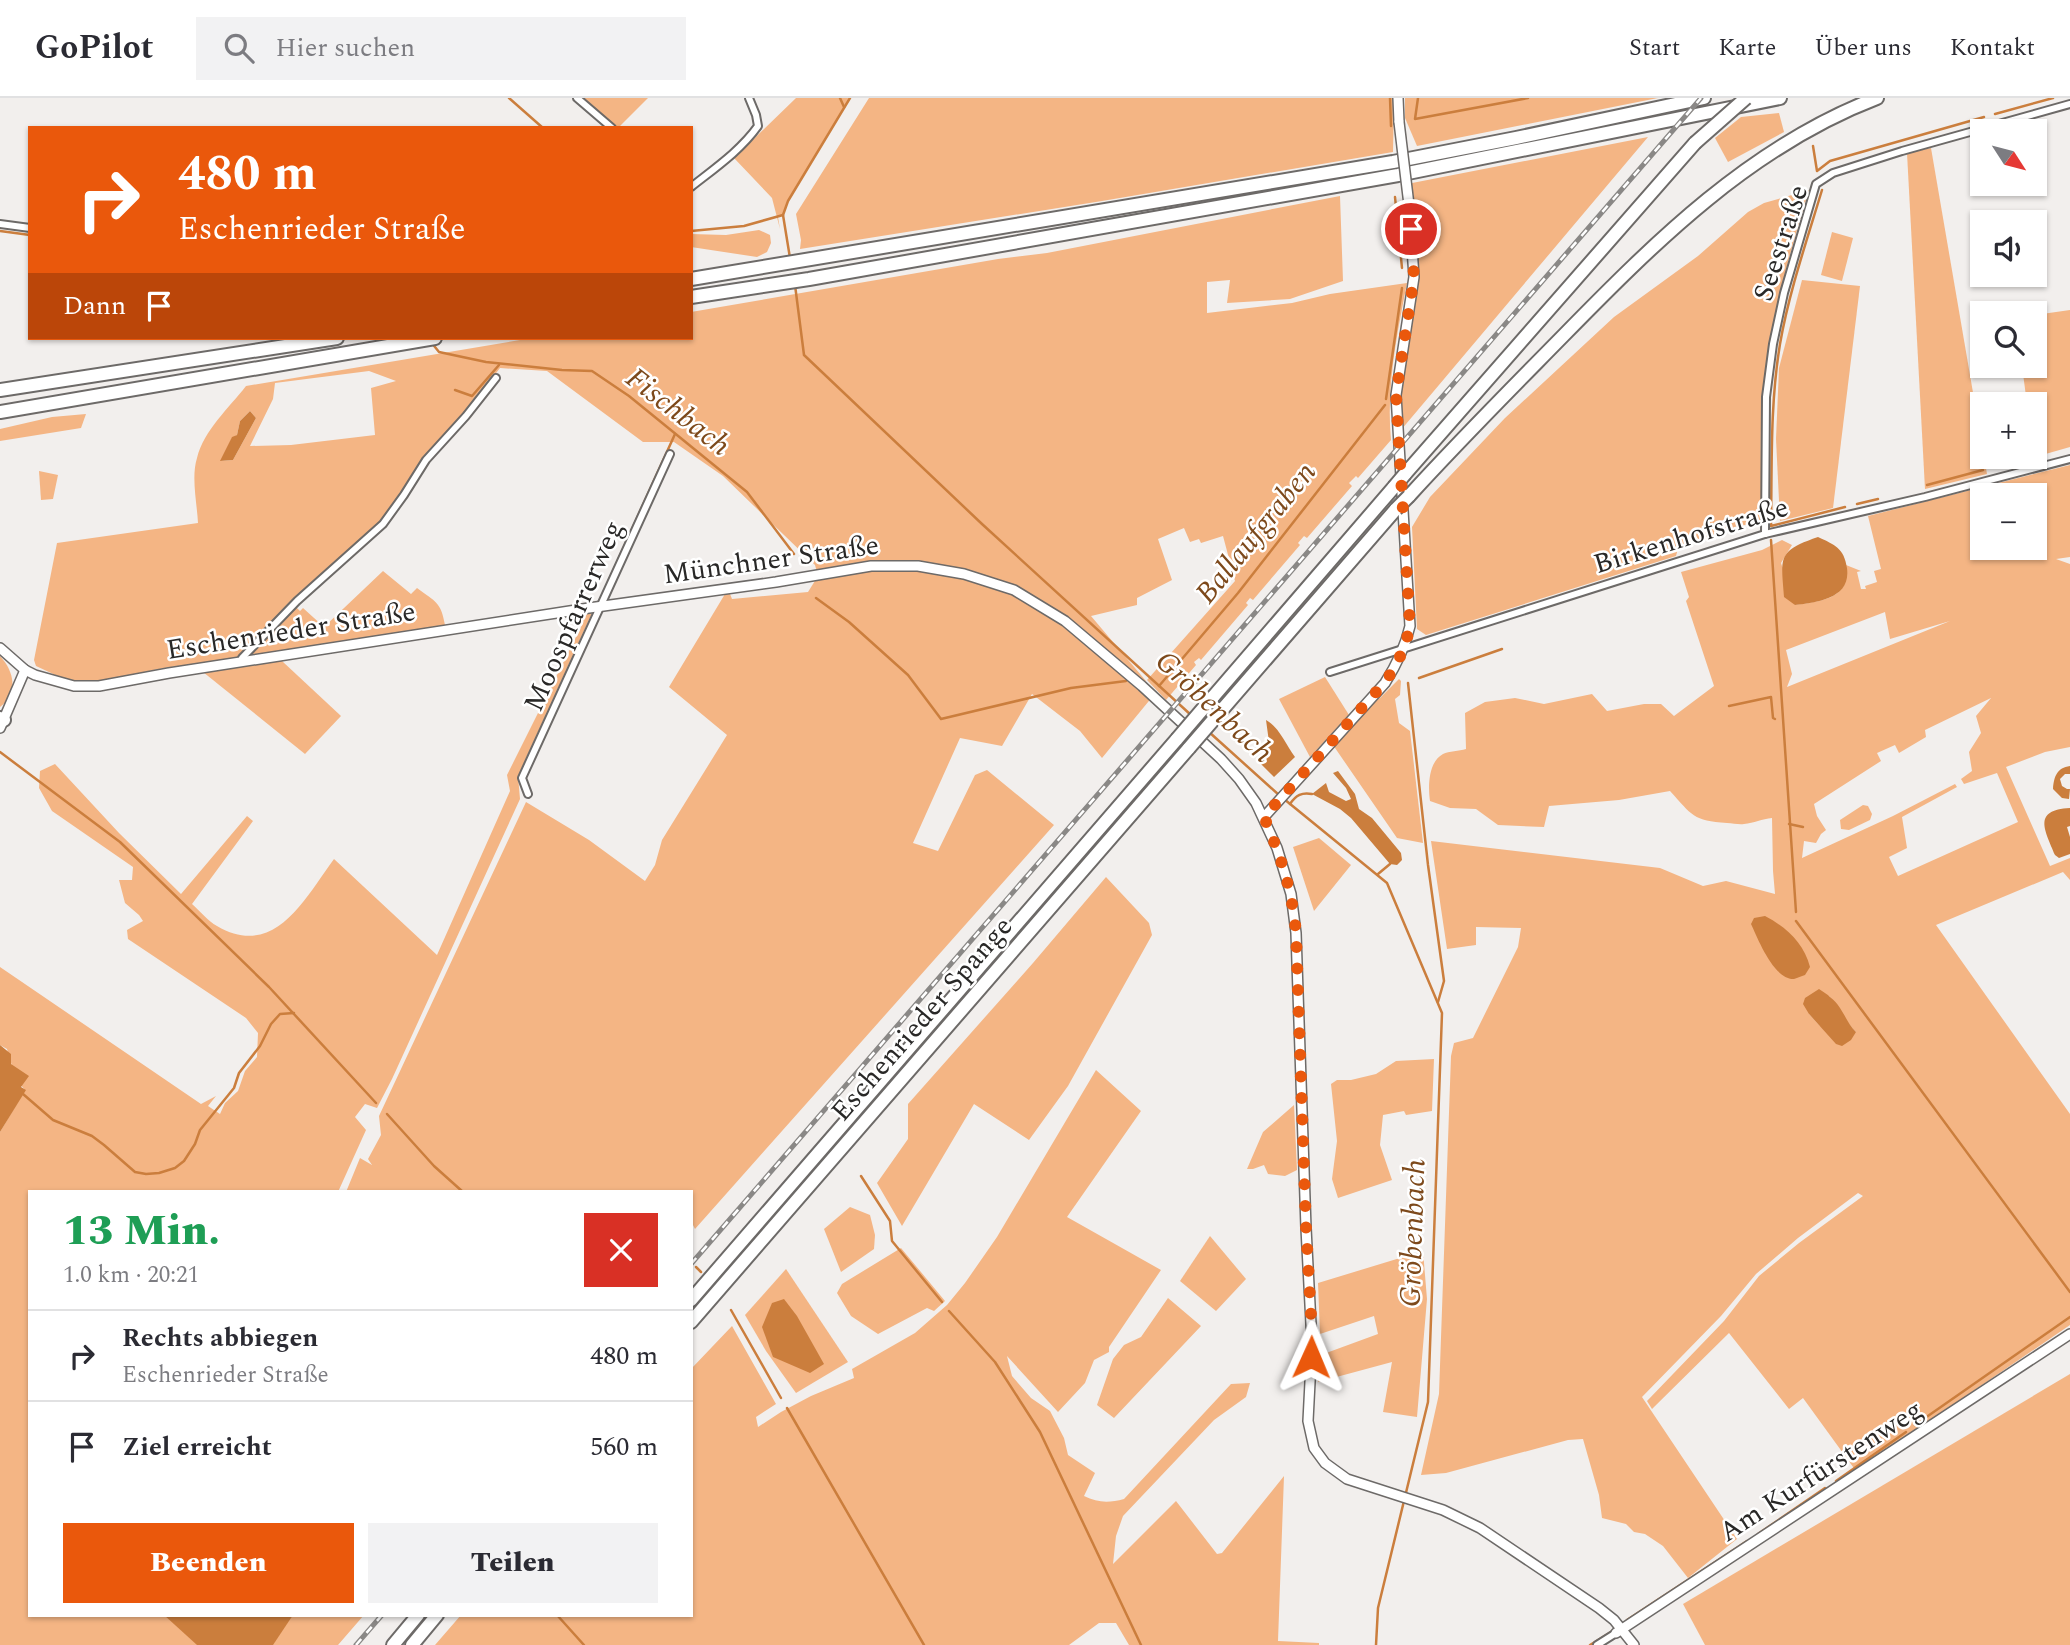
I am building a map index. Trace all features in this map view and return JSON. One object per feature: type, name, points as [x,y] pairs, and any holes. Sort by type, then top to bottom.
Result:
[{"type":"highway","points":[[693,279],[1393,162],[1704,98]]},
{"type":"highway","name":"Eschenrieder Spange","points":[[693,1298],[1695,143],[1746,98]]},
{"type":"highway","points":[[693,297],[809,279],[1398,175],[1780,98]]},
{"type":"highway","name":"Eschenrieder Spange","points":[[693,1320],[1396,509],[1474,425],[1629,268],[1703,201],[1759,160],[1813,128],[1877,98]]},
{"type":"highway","points":[[0,390],[324,340]]},
{"type":"highway","points":[[0,412],[419,340]]},
{"type":"highway","points":[[393,1645],[416,1617]]},
{"type":"highway","points":[[412,1645],[436,1617]]},
{"type":"street","points":[[577,98],[610,126]]},
{"type":"street","points":[[693,185],[730,157],[750,138],[758,126],[749,98]]},
{"type":"street","points":[[1264,817],[1385,682],[1406,647],[1410,626],[1396,395],[1414,277],[1398,98]]},
{"type":"street","name":"Seestraße","points":[[1765,534],[1766,397],[1773,344],[1784,293],[1816,184],[1833,173],[1902,151],[2070,104]]},
{"type":"street","points":[[0,224],[28,228]]},
{"type":"street","points":[[242,662],[242,658],[260,638],[297,601],[383,524],[426,460],[496,378]]},
{"type":"street","name":"Moospfarrerweg","points":[[528,794],[522,778],[670,454]]},
{"type":"street","name":"Birkenhofstraße","points":[[1330,672],[1765,534],[2070,459]]},
{"type":"street","name":"Münchner Straße","points":[[600,607],[871,566],[918,566],[981,578],[1014,590],[1065,621],[1142,686],[1221,759],[1239,779],[1264,817],[1291,894],[1296,933],[1312,1329],[1308,1421],[1314,1448],[1325,1463],[1347,1479],[1443,1510],[1480,1528],[1599,1608],[1634,1645]]},
{"type":"street","name":"Eschenrieder Straße","points":[[0,648],[26,670],[50,680],[87,687],[600,607]]},
{"type":"street","points":[[1,722],[26,670]]},
{"type":"street","name":"Am Kurfürstenweg","points":[[1597,1645],[2070,1334]]},
{"type":"shaded area","points":[[581,98],[648,98],[620,126],[616,126]]},
{"type":"shaded area","points":[[796,98],[850,98],[788,201],[783,215],[778,217],[780,229],[772,198],[734,158]]},
{"type":"shaded area","points":[[869,98],[1394,98],[1393,152],[800,249],[796,214]]},
{"type":"shaded area","points":[[1405,98],[1658,98],[1417,146],[1405,118]]},
{"type":"shaded area","points":[[1779,113],[1784,132],[1728,162],[1715,138],[1741,117]]},
{"type":"shaded area","points":[[1648,137],[1401,430],[1402,391],[1414,277],[1407,184]]},
{"type":"shaded area","points":[[1931,148],[1973,392],[1970,392],[1970,469],[1986,469],[1987,474],[1925,489],[1907,153]]},
{"type":"shaded area","points":[[1809,190],[1781,289],[1766,365],[1761,422],[1761,520],[1679,545],[1676,556],[1426,635],[1417,629],[1412,527],[1430,497],[1505,418],[1614,317],[1698,256],[1748,212],[1764,203]]},
{"type":"shaded area","points":[[1340,196],[1343,281],[1290,299],[1227,303],[1230,280],[1207,282],[1207,313],[1292,303],[1330,294],[1407,283],[1391,380],[1391,440],[1358,478],[1356,476],[1349,483],[1352,486],[1307,538],[1304,536],[1298,543],[1300,545],[1253,600],[1250,598],[1246,603],[1248,605],[1201,660],[1199,658],[1194,662],[1196,665],[1166,700],[1147,680],[1235,581],[1223,536],[1201,543],[1199,539],[1190,542],[1184,528],[1158,539],[1172,580],[1137,598],[1137,605],[1091,616],[1146,681],[1142,686],[1153,696],[1102,758],[1080,731],[1032,694],[1002,746],[960,738],[913,843],[938,851],[975,775],[987,770],[1054,825],[695,1229],[693,1190],[347,1190],[360,1158],[372,1165],[368,1159],[381,1135],[379,1116],[526,802],[589,840],[645,881],[655,865],[662,840],[727,735],[669,687],[725,594],[730,594],[732,599],[808,592],[818,576],[815,565],[723,476],[674,442],[643,442],[547,371],[500,368],[381,522],[236,658],[80,682],[64,679],[36,666],[34,660],[57,543],[198,523],[194,473],[200,448],[211,429],[246,386],[520,340],[693,340],[693,312],[1047,253]],"holes":[[[369,371],[396,381],[371,388],[375,435],[291,445],[250,446],[273,399],[275,383]],[[250,411],[256,418],[233,460],[221,461],[232,438],[237,435],[240,421]]]},
{"type":"shaded area","points":[[759,230],[770,235],[771,243],[767,252],[757,257],[693,247],[693,234],[726,235]]},
{"type":"shaded area","points":[[1832,232],[1853,238],[1842,281],[1821,275]]},
{"type":"shaded area","points":[[1802,280],[1860,286],[1833,508],[1780,521],[1776,439],[1779,368]]},
{"type":"shaded area","points":[[2070,310],[2070,447],[2047,454],[2047,392],[2025,392],[2024,378],[2047,378],[2047,313]]},
{"type":"shaded area","points":[[250,411],[256,418],[233,460],[220,461],[232,437],[237,435],[240,421]]},
{"type":"shaded area","points":[[86,414],[81,428],[0,441],[0,429],[52,417]]},
{"type":"shaded area","points":[[2070,465],[2070,557],[2056,559],[2070,564],[2070,747],[2045,752],[2006,767],[2050,866],[2070,858],[2070,880],[2063,872],[1936,925],[2070,1114],[2070,1325],[1856,1471],[1803,1398],[1789,1409],[1729,1333],[1652,1409],[1647,1401],[1724,1321],[1759,1276],[1863,1196],[1858,1193],[1756,1274],[1721,1316],[1642,1397],[1737,1539],[1688,1578],[1663,1546],[1645,1534],[1634,1532],[1626,1524],[1602,1518],[1599,1495],[1583,1439],[1568,1440],[1446,1473],[1421,1475],[1439,1394],[1451,1056],[1454,1043],[1473,1038],[1518,947],[1521,928],[1476,927],[1476,945],[1447,949],[1431,841],[1660,868],[1703,886],[1726,881],[1775,894],[1772,818],[1742,824],[1707,821],[1689,811],[1670,791],[1619,800],[1549,806],[1544,827],[1498,825],[1476,809],[1450,808],[1430,801],[1430,775],[1434,763],[1443,754],[1466,749],[1465,713],[1485,702],[1515,698],[1544,704],[1592,694],[1607,711],[1644,704],[1661,704],[1674,716],[1714,686],[1686,601],[1689,597],[1681,572],[1762,550],[1782,540],[1792,545],[1781,563],[1795,605],[1824,600],[1839,592],[1844,585],[1846,565],[1861,571],[1857,572],[1861,589],[1877,582],[1874,571],[1881,569],[1868,516],[1970,490],[1970,560],[2047,560],[2047,483],[1999,483]],"holes":[[[1885,612],[1890,639],[1950,621],[1787,687],[1792,674],[1786,650]],[[1991,698],[1976,716],[1981,733],[1969,752],[1972,771],[1961,779],[1964,784],[1997,773],[2018,822],[1898,876],[1889,857],[1907,848],[1902,817],[1957,787],[1955,784],[1802,858],[1804,841],[1816,843],[1826,830],[1817,816],[1814,804],[1881,761],[1877,753],[1895,745],[1899,753],[1926,737],[1925,730]],[[1829,996],[1849,1023],[1856,1032],[1820,1026],[1809,1014]]]},
{"type":"shaded area","points":[[39,471],[58,475],[53,499],[41,500]]},
{"type":"shaded area","points":[[1818,537],[1841,552],[1846,561],[1847,578],[1839,592],[1831,597],[1795,605],[1784,597],[1784,557],[1795,547]]},
{"type":"shaded area","points":[[383,571],[411,594],[417,588],[433,600],[442,611],[445,625],[249,656],[295,606],[300,611],[303,608],[324,627]]},
{"type":"shaded area","points":[[592,613],[518,776],[520,799],[377,1108],[365,1104],[355,1117],[366,1130],[339,1190],[28,1190],[28,1617],[362,1617],[338,1645],[0,1645],[0,1132],[25,1090],[16,1076],[7,1049],[0,1045],[0,967],[201,1104],[216,1096],[208,1106],[220,1114],[225,1103],[238,1091],[245,1071],[257,1057],[258,1033],[246,1018],[128,939],[127,930],[143,921],[125,903],[119,880],[132,880],[133,867],[52,811],[39,788],[40,771],[55,764],[181,894],[247,816],[253,821],[192,904],[217,926],[237,934],[256,935],[272,930],[300,906],[334,859],[437,955],[510,791],[507,775],[583,623],[583,614]]},
{"type":"shaded area","points":[[0,656],[9,668],[12,689],[0,707]]},
{"type":"shaded area","points":[[282,661],[341,716],[305,754],[203,672]]},
{"type":"shaded area","points":[[1325,677],[1349,715],[1310,757],[1279,699]]},
{"type":"shaded area","points":[[1399,679],[1400,695],[1395,699],[1399,723],[1410,731],[1423,843],[1397,838],[1333,745],[1371,703]]},
{"type":"shaded area","points":[[1266,720],[1279,732],[1295,757],[1274,777],[1258,761],[1269,742]]},
{"type":"shaded area","points":[[2070,766],[2070,774],[2065,774],[2060,779],[2062,786],[2070,789],[2069,799],[2062,798],[2053,789],[2057,773]]},
{"type":"shaded area","points":[[1338,771],[1355,794],[1359,809],[1372,818],[1401,853],[1402,860],[1397,865],[1390,864],[1351,818],[1312,794],[1326,783],[1329,792],[1346,801],[1351,799],[1346,788],[1333,773]]},
{"type":"shaded area","points":[[1863,805],[1868,806],[1872,814],[1870,820],[1849,830],[1841,829],[1840,820]]},
{"type":"shaded area","points":[[2070,808],[2070,826],[2067,827],[2070,854],[2059,858],[2051,846],[2044,823],[2050,813]]},
{"type":"shaded area","points":[[1319,838],[1351,865],[1314,911],[1293,847]]},
{"type":"shaded area","points":[[1106,877],[1149,923],[1152,935],[1068,1086],[1029,1140],[974,1104],[902,1226],[877,1183],[908,1139],[908,1104]]},
{"type":"shaded area","points":[[1765,916],[1780,925],[1799,943],[1810,967],[1805,975],[1794,979],[1787,978],[1773,966],[1751,924],[1754,918]]},
{"type":"shaded area","points":[[1819,989],[1836,1002],[1856,1032],[1851,1040],[1842,1046],[1836,1044],[1803,1004],[1805,998]]},
{"type":"shaded area","points":[[0,1045],[11,1054],[11,1064],[29,1076],[21,1087],[26,1090],[0,1132]]},
{"type":"shaded area","points":[[1434,1059],[1432,1111],[1406,1115],[1404,1111],[1383,1115],[1380,1145],[1392,1180],[1338,1198],[1332,1179],[1337,1141],[1331,1084],[1337,1080],[1351,1080],[1376,1074],[1396,1061]]},
{"type":"shaded area","points":[[1096,1070],[1141,1111],[1067,1217],[1161,1270],[1109,1347],[1109,1352],[1094,1360],[1085,1383],[1058,1412],[1007,1356],[1012,1376],[1031,1398],[1050,1411],[1064,1438],[1068,1455],[1095,1473],[1084,1496],[1104,1502],[1124,1499],[1231,1384],[1250,1383],[1246,1397],[1214,1420],[1123,1516],[1116,1536],[1113,1564],[1176,1501],[1217,1554],[1222,1553],[1284,1476],[1278,1641],[1319,1645],[1129,1645],[1116,1623],[1099,1623],[1069,1645],[435,1645],[459,1617],[693,1617],[693,1367],[732,1326],[776,1404],[756,1417],[758,1427],[811,1396],[854,1378],[852,1369],[915,1333],[947,1305],[997,1237]]},
{"type":"shaded area","points":[[1294,1105],[1297,1170],[1285,1176],[1268,1174],[1264,1165],[1247,1169],[1263,1132]]},
{"type":"shaded area","points":[[850,1207],[870,1215],[875,1235],[874,1249],[841,1272],[824,1229]]},
{"type":"shaded area","points":[[1210,1236],[1246,1279],[1216,1311],[1180,1281]]},
{"type":"shaded area","points":[[901,1248],[945,1301],[934,1311],[927,1308],[878,1334],[851,1316],[837,1293],[842,1284]]},
{"type":"shaded area","points":[[1423,1251],[1427,1299],[1417,1417],[1383,1412],[1392,1362],[1318,1382],[1318,1356],[1378,1334],[1374,1316],[1320,1334],[1318,1283]]},
{"type":"shaded area","points":[[786,1269],[848,1362],[796,1393],[766,1351],[745,1315]]},
{"type":"shaded area","points":[[1168,1298],[1201,1326],[1114,1418],[1097,1405],[1113,1359],[1124,1345],[1141,1337]]},
{"type":"shaded area","points":[[784,1299],[797,1316],[824,1364],[810,1373],[773,1357],[762,1327],[772,1303]]},
{"type":"shaded area","points":[[2070,1374],[2070,1645],[1705,1645],[1683,1604]]},
{"type":"shaded area","points":[[166,1617],[292,1617],[273,1645],[197,1645]]},
{"type":"waterway","points":[[509,98],[541,126]]},
{"type":"waterway","points":[[840,98],[844,107]]},
{"type":"waterway","name":"Gröbenbach","points":[[790,258],[783,215],[788,201],[850,98]]},
{"type":"waterway","name":"Ballaufgraben","points":[[1390,98],[1391,126]]},
{"type":"waterway","points":[[1418,98],[1415,119],[1528,98]]},
{"type":"waterway","points":[[1995,114],[2053,98]]},
{"type":"waterway","points":[[1813,146],[1817,171],[1830,161],[1984,117]]},
{"type":"waterway","points":[[1822,190],[1793,286],[1780,344],[1773,412],[1771,526],[1845,507]]},
{"type":"waterway","name":"Ballaufgraben","points":[[1395,197],[1402,268]]},
{"type":"waterway","points":[[693,231],[744,226],[783,215]]},
{"type":"waterway","name":"Fischbach","points":[[0,231],[28,235]]},
{"type":"waterway","name":"Gröbenbach","points":[[795,285],[804,355],[982,524],[1191,715]]},
{"type":"waterway","points":[[1386,399],[1402,288]]},
{"type":"waterway","name":"Fischbach","points":[[431,342],[439,352],[486,362],[592,371],[629,396],[747,492],[794,554]]},
{"type":"waterway","points":[[455,390],[472,396],[499,365]]},
{"type":"waterway","name":"Ballaufgraben","points":[[1159,686],[1238,593],[1385,405]]},
{"type":"waterway","points":[[609,580],[675,434]]},
{"type":"waterway","points":[[1927,485],[1983,470]]},
{"type":"waterway","points":[[1857,504],[1878,499]]},
{"type":"waterway","points":[[1771,540],[1796,912]]},
{"type":"waterway","name":"Fischbach","points":[[816,598],[849,622],[908,675],[941,719],[1071,688],[1126,681]]},
{"type":"waterway","points":[[1419,678],[1502,649]]},
{"type":"waterway","points":[[1408,683],[1444,981],[1438,1002]]},
{"type":"waterway","points":[[1729,706],[1771,697],[1775,719]]},
{"type":"waterway","name":"Gröbenbach","points":[[1209,732],[1279,795]]},
{"type":"waterway","points":[[0,752],[120,842],[269,987],[376,1103]]},
{"type":"waterway","points":[[1290,804],[1300,795],[1312,794]]},
{"type":"waterway","name":"Gröbenbach","points":[[1284,799],[1387,883],[1442,1013],[1428,1402],[1378,1608],[1376,1645]]},
{"type":"waterway","points":[[1789,824],[1803,827]]},
{"type":"waterway","points":[[1378,874],[1390,864]]},
{"type":"waterway","points":[[1796,921],[2070,1292]]},
{"type":"waterway","points":[[23,1094],[53,1120],[92,1136],[135,1172],[159,1173],[175,1168],[184,1161],[200,1130],[234,1088],[239,1073],[260,1046],[271,1024],[280,1014],[294,1013]]},
{"type":"waterway","points":[[387,1114],[434,1166],[461,1190]]},
{"type":"waterway","points":[[861,1176],[890,1221],[892,1241],[942,1302]]},
{"type":"waterway","points":[[696,1267],[701,1272]]},
{"type":"waterway","points":[[731,1310],[781,1398]]},
{"type":"waterway","points":[[949,1311],[995,1362],[1040,1432],[1141,1645]]},
{"type":"waterway","points":[[1915,1425],[2070,1317]]},
{"type":"waterway","points":[[787,1408],[924,1645]]},
{"type":"waterway","points":[[1836,1481],[1906,1432]]},
{"type":"waterway","points":[[1758,1534],[1825,1488]]},
{"type":"waterway","points":[[1627,1620],[1747,1541]]},
{"type":"waterway","points":[[559,1617],[584,1645]]},
{"type":"waterway","points":[[1590,1645],[1611,1632]]},
{"type":"railway","points":[[693,1262],[1701,98]]},
{"type":"railway","points":[[356,1645],[380,1617]]},
{"type":"route","points":[[1311,1357],[1296,933],[1286,874],[1264,817],[1385,682],[1406,647],[1410,626],[1396,395],[1414,277],[1411,229]]}]
